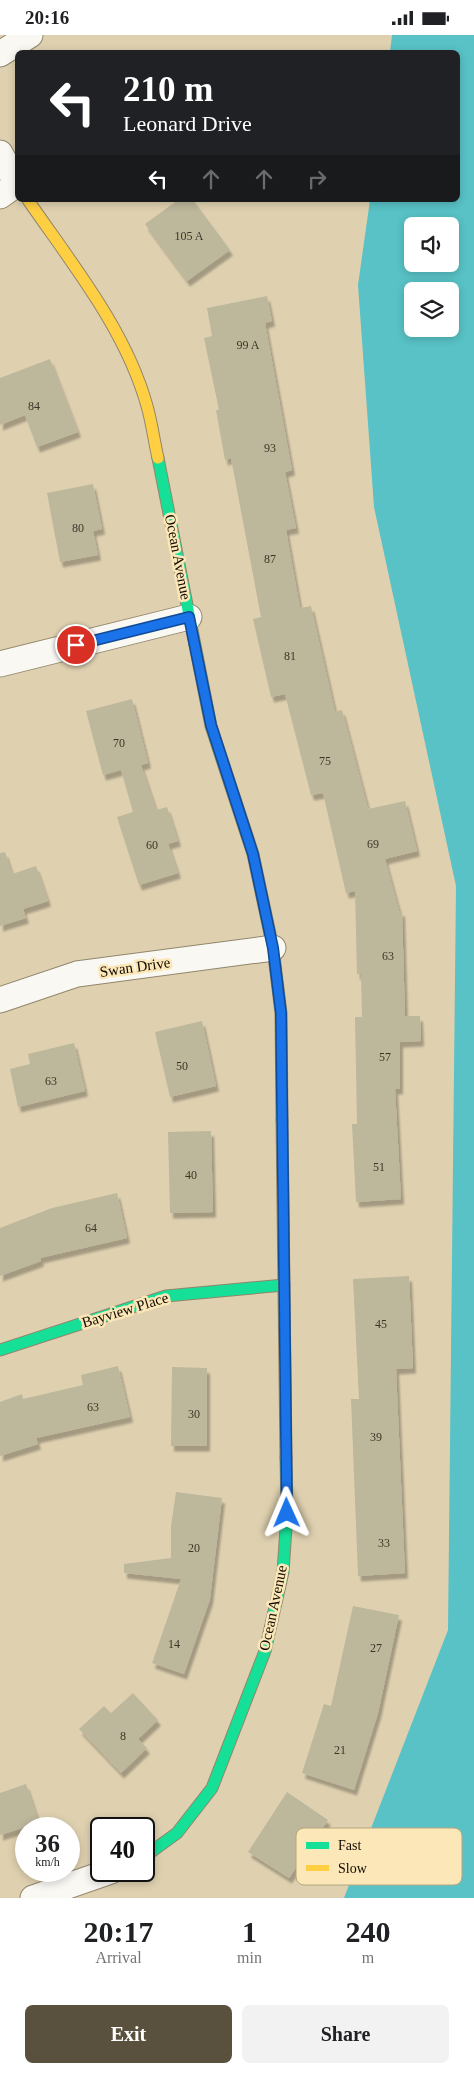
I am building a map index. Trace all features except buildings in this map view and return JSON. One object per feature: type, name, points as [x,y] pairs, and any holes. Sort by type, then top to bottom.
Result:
[{"type":"street","points":[[0,54],[30,35]]},
{"type":"street","points":[[0,153],[15,179]]},
{"type":"street","points":[[0,196],[15,186]]},
{"type":"street","name":"Ocean Avenue","points":[[29,202],[102,309],[128,356],[144,397],[211,725],[253,854],[273,948],[281,1013],[287,1513],[283,1572],[265,1651],[212,1788],[177,1833],[155,1849]]},
{"type":"street","points":[[0,664],[189,617]]},
{"type":"street","name":"Swan Drive","points":[[0,1000],[78,975],[273,948]]},
{"type":"street","name":"Bayview Place","points":[[0,1350],[166,1296],[284,1285]]},
{"type":"street","points":[[33,1898],[90,1878]]},
{"type":"water","points":[[392,35],[474,35],[474,1898],[344,1898],[349,1885],[462,1885],[462,1828],[371,1828],[448,1630],[456,886],[374,507],[358,285],[370,202],[460,202],[460,50],[390,50]]},
{"type":"traffic: fast","points":[[158,458],[211,726],[253,854],[273,948],[281,1013],[282,1120]]},
{"type":"traffic: fast","points":[[0,1350],[166,1296],[284,1285]]},
{"type":"traffic: fast","points":[[155,1849],[177,1833],[212,1788],[265,1651],[283,1572],[287,1513],[286,1458]]},
{"type":"traffic: slow","points":[[29,202],[96,299],[126,351],[138,378],[147,406],[158,458]]},
{"type":"traffic: slow","points":[[282,1120],[286,1458]]},
{"type":"route","points":[[76,645],[189,617],[211,725],[253,854],[273,948],[281,1013],[287,1513]]}]
